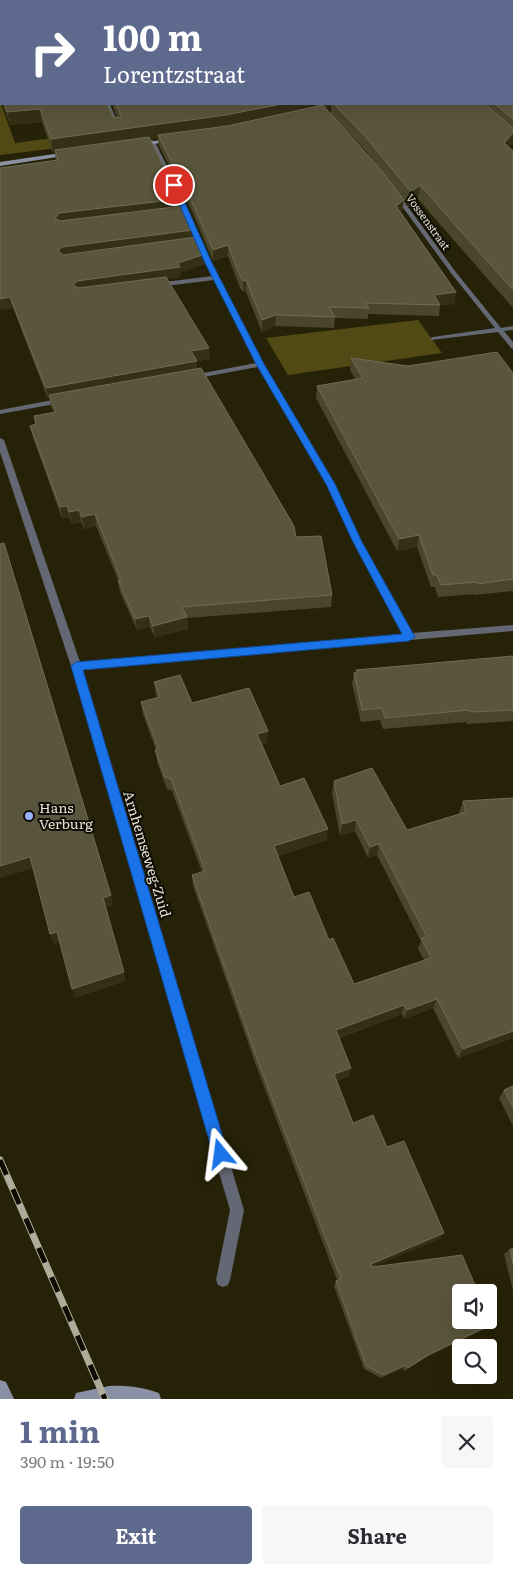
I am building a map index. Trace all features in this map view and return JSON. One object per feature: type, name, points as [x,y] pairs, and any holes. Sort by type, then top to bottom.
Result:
[{"type":"street","points":[[107,105],[119,129]]},
{"type":"street","points":[[131,146],[180,138]]},
{"type":"street","points":[[152,142],[216,278],[260,364],[331,484],[358,542],[409,637]]},
{"type":"street","points":[[0,164],[75,154]]},
{"type":"street","name":"Vossenstraat","points":[[389,186],[513,347]]},
{"type":"street","points":[[177,213],[186,212]]},
{"type":"street","points":[[192,244],[201,243]]},
{"type":"street","points":[[148,286],[216,278]]},
{"type":"street","points":[[433,339],[513,328]]},
{"type":"street","points":[[183,378],[260,364]]},
{"type":"street","points":[[0,412],[67,400]]},
{"type":"street","name":"Arnhemseweg-Zuid","points":[[0,440],[76,666],[237,1210],[222,1280]]},
{"type":"street","points":[[76,666],[513,628]]},
{"type":"street","points":[[0,1388],[6,1399]]},
{"type":"street","points":[[82,1399],[103,1394],[141,1395],[153,1399]]},
{"type":"shaded area","points":[[0,105],[15,143],[107,131],[58,148],[0,155]]},
{"type":"shaded area","points":[[418,320],[442,353],[288,375],[266,338]]},
{"type":"building","points":[[4,105],[107,105],[113,117],[122,118],[116,105],[277,105],[226,115],[51,139],[40,109],[7,112]]},
{"type":"building","points":[[323,105],[381,170],[404,200],[396,206],[456,292],[434,295],[440,305],[366,303],[369,308],[329,307],[335,317],[276,315],[262,320],[246,280],[243,281],[240,276],[228,245],[213,250],[191,200],[158,135],[227,126]]},
{"type":"building","points":[[335,105],[486,105],[513,128],[513,133],[504,143],[513,151],[513,290],[420,185],[411,192],[365,136]]},
{"type":"building","points":[[496,105],[513,105],[513,119]]},
{"type":"building","points":[[149,137],[180,199],[59,213],[55,218],[60,221],[182,206],[193,230],[62,247],[58,251],[63,255],[196,237],[205,254],[178,263],[180,267],[77,281],[73,285],[78,288],[166,277],[209,348],[191,351],[197,361],[46,388],[10,297],[0,299],[0,168],[58,160],[55,150]]},
{"type":"building","points":[[497,352],[513,373],[513,579],[478,584],[477,582],[441,585],[437,575],[433,575],[419,535],[399,539],[317,386],[363,378],[351,358],[408,366]]},
{"type":"building","points":[[201,368],[294,526],[296,537],[321,536],[332,595],[182,607],[187,617],[153,626],[149,616],[135,619],[118,580],[121,580],[95,514],[82,517],[79,510],[69,512],[67,506],[60,507],[30,426],[36,424],[34,416],[56,412],[49,395]]},
{"type":"building","points":[[4,543],[111,895],[103,898],[124,972],[72,989],[57,932],[50,934],[30,857],[0,866],[0,544]]},
{"type":"building","points":[[513,656],[513,710],[470,712],[469,710],[385,718],[382,708],[362,710],[354,673],[357,672],[356,670]]},
{"type":"building","points":[[180,675],[192,703],[249,688],[268,731],[257,734],[280,786],[304,778],[328,829],[274,846],[294,897],[309,892],[329,940],[333,938],[354,984],[431,958],[421,938],[427,937],[379,844],[370,847],[356,820],[342,824],[334,781],[372,768],[407,830],[466,812],[463,801],[513,798],[513,1031],[463,1049],[437,999],[407,1010],[404,1005],[336,1030],[351,1068],[334,1074],[353,1123],[373,1115],[387,1147],[404,1141],[444,1233],[371,1264],[372,1267],[462,1255],[475,1284],[452,1284],[452,1329],[483,1329],[462,1339],[452,1339],[452,1344],[430,1354],[408,1368],[406,1365],[384,1375],[366,1366],[336,1281],[341,1279],[257,1059],[192,875],[205,871],[171,779],[165,777],[155,750],[158,748],[141,702],[160,697],[154,682]]},
{"type":"building","points":[[513,1086],[513,1107],[504,1090]]},
{"type":"building","points":[[510,1249],[513,1249],[513,1263]]},
{"type":"railway","points":[[0,1160],[105,1399]]},
{"type":"place","name":"Hans Verburg","points":[[29,816]]},
{"type":"route","points":[[174,185],[209,263],[260,364],[331,484],[358,542],[409,637],[76,666],[221,1154]]}]
